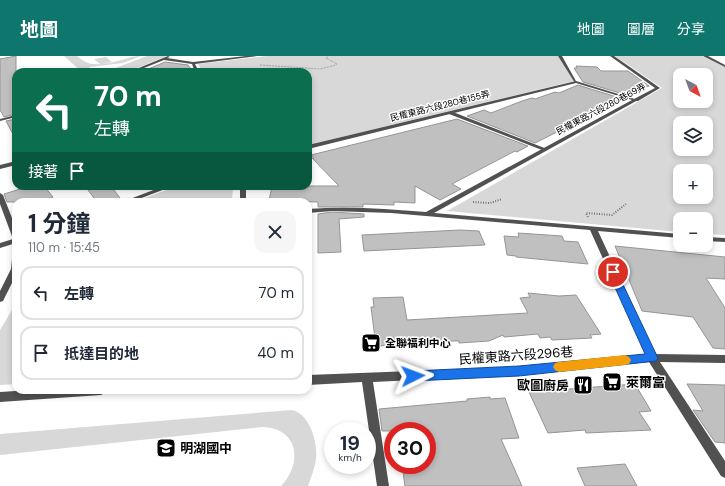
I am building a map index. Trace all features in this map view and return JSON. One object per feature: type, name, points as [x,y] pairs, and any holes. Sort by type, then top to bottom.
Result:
[{"type":"street","points":[[141,68],[171,56]]},
{"type":"street","points":[[164,59],[193,63],[255,56]]},
{"type":"street","points":[[560,56],[576,82],[636,100]]},
{"type":"street","name":"民權東路六段280巷69弄","points":[[426,214],[658,88],[612,56]]},
{"type":"street","points":[[705,56],[725,66]]},
{"type":"street","points":[[193,63],[195,68]]},
{"type":"street","name":"民權東路六段280巷155弄","points":[[312,146],[576,82]]},
{"type":"street","points":[[451,113],[544,149]]},
{"type":"street","points":[[0,120],[12,117]]},
{"type":"street","points":[[0,167],[12,164]]},
{"type":"street","points":[[136,198],[159,190]]},
{"type":"street","points":[[0,195],[12,228]]},
{"type":"street","points":[[312,210],[426,214],[673,235]]},
{"type":"street","points":[[593,229],[652,358],[725,472]]},
{"type":"street","points":[[713,239],[725,240]]},
{"type":"street","points":[[0,246],[12,241]]},
{"type":"street","points":[[0,299],[12,275]]},
{"type":"street","name":"民權東路六段296巷","points":[[312,380],[519,371],[652,358],[725,359]]},
{"type":"street","points":[[368,378],[383,486]]},
{"type":"street","points":[[0,397],[43,394]]},
{"type":"path","points":[[312,69],[330,68],[337,64],[326,58],[328,56]]},
{"type":"path","points":[[260,65],[289,65],[296,68]]},
{"type":"path","points":[[593,229],[586,213],[612,215],[626,204]]},
{"type":"shaded area","points":[[64,56],[77,56],[87,63],[93,64],[100,64],[94,59],[106,57],[112,62],[103,64],[141,56],[123,63],[89,67],[90,68],[78,68]]},
{"type":"shaded area","points":[[147,56],[167,56],[137,68],[116,68]]},
{"type":"shaded area","points":[[267,56],[558,56],[574,81],[312,144],[312,68],[200,68],[198,64]]},
{"type":"shaded area","points":[[615,56],[702,56],[725,67],[725,235],[713,234],[713,212],[673,212],[673,231],[447,211],[662,88]]},
{"type":"shaded area","points":[[167,190],[233,190],[232,198],[144,198]]},
{"type":"shaded area","points":[[12,310],[12,384],[0,385],[0,330]]},
{"type":"shaded area","points":[[292,410],[304,417],[312,430],[316,445],[316,459],[308,486],[281,486],[293,467],[294,448],[284,433],[274,429],[262,427],[0,455],[0,434]]},
{"type":"building","points":[[16,56],[16,68],[12,68],[12,115],[4,117],[0,110],[0,59]]},
{"type":"building","points":[[165,62],[188,65],[190,68],[151,68]]},
{"type":"building","points":[[576,66],[597,67],[601,71],[628,71],[649,86],[640,89],[644,90],[630,96],[583,82],[574,68],[577,68]]},
{"type":"building","points":[[578,85],[623,99],[535,143],[467,116],[484,110],[491,113],[522,101],[532,98],[535,99],[555,92],[559,93]]},
{"type":"building","points":[[457,119],[528,146],[517,152],[515,151],[452,184],[461,189],[440,200],[415,186],[415,203],[394,202],[394,205],[363,204],[363,207],[318,207],[318,202],[312,202],[312,198],[270,198],[271,190],[312,190],[312,186],[339,186],[312,158],[314,158],[312,155]]},
{"type":"building","points":[[12,120],[12,132],[6,121]]},
{"type":"building","points":[[17,190],[47,190],[53,197],[12,198],[12,202],[7,202],[4,194]]},
{"type":"building","points":[[88,190],[114,190],[120,198],[94,198]]},
{"type":"building","points":[[332,212],[364,214],[364,217],[339,219],[341,252],[318,253],[318,214]]},
{"type":"building","points":[[460,230],[479,231],[485,245],[364,251],[362,235]]},
{"type":"building","points":[[518,233],[562,236],[564,241],[578,242],[588,264],[507,255],[504,236],[519,237]]},
{"type":"building","points":[[615,246],[725,257],[725,279],[706,278],[725,308],[725,349],[713,348],[693,317],[642,311]]},
{"type":"building","points":[[528,293],[559,296],[576,295],[601,334],[590,335],[592,338],[552,340],[550,337],[540,338],[538,334],[504,337],[503,335],[489,341],[459,343],[459,341],[426,341],[427,344],[376,346],[371,307],[374,307],[373,298],[403,297],[407,320],[528,313],[520,298],[530,297]]},
{"type":"building","points":[[635,384],[651,411],[639,412],[651,430],[586,433],[585,430],[548,433],[529,392]]},
{"type":"building","points":[[687,384],[725,385],[725,443],[715,442],[693,410],[703,411]]},
{"type":"building","points":[[490,397],[490,399],[505,398],[519,438],[501,439],[522,486],[405,486],[403,474],[436,474],[436,422],[384,422],[384,431],[382,431],[379,409],[467,401],[467,399]]},
{"type":"building","points":[[625,464],[637,486],[585,486],[577,468]]},
{"type":"slow traffic","points":[[559,367],[625,360]]},
{"type":"place","name":"全聯福利中心","points":[[371,343]]},
{"type":"place","name":"萊爾富","points":[[612,382]]},
{"type":"place","name":"歐圖廚房","points":[[583,385]]},
{"type":"place","name":"明湖國中","points":[[166,448]]},
{"type":"route","points":[[413,376],[519,371],[652,358],[613,272]]}]
